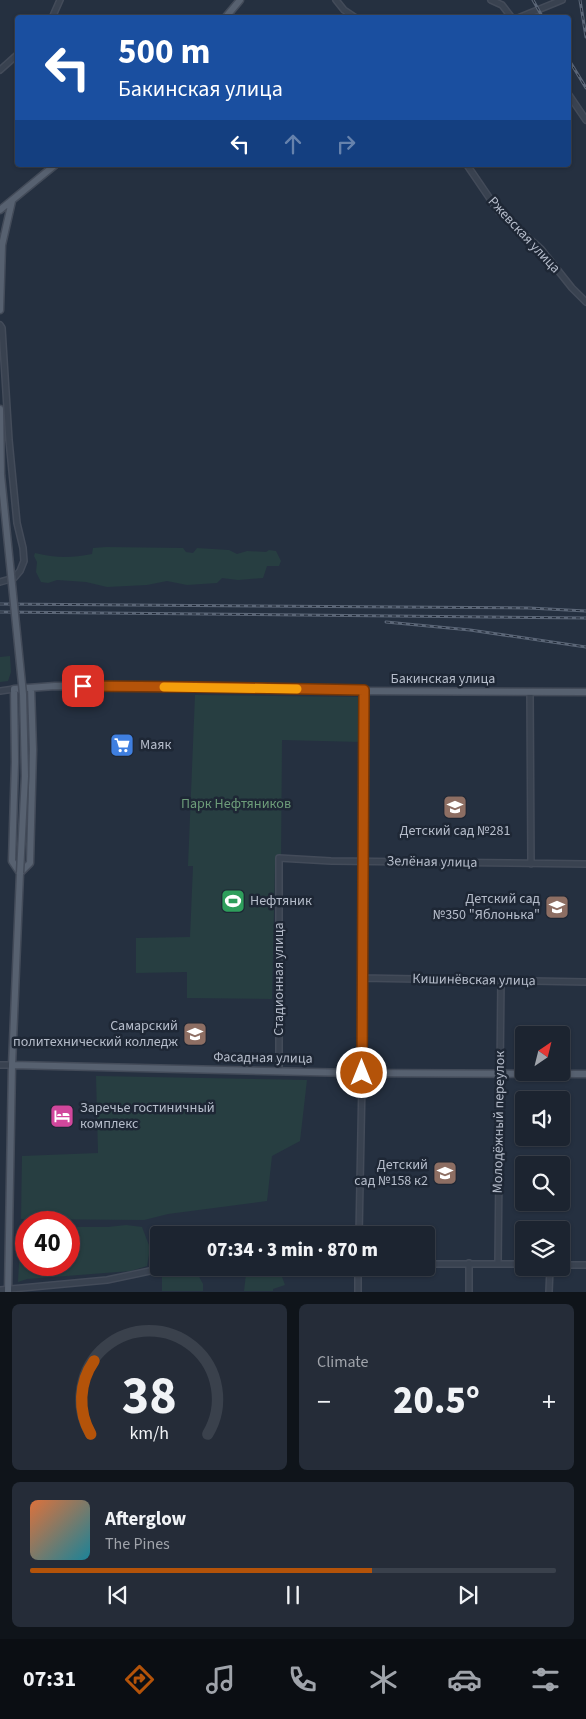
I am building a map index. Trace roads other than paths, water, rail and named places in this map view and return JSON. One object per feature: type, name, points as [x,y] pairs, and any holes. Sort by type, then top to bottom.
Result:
[{"type":"main road","points":[[228,15],[240,0]]},
{"type":"main road","points":[[0,210],[53,167]]},
{"type":"main road","points":[[0,310],[1,242],[12,200]]},
{"type":"main road","points":[[0,409],[1,475],[23,694],[25,776],[12,1065],[8,1291]]},
{"type":"main road","name":"Бакинская улица","points":[[14,688],[55,686],[586,692]]},
{"type":"main road","points":[[14,688],[16,762],[12,861],[20,873]]},
{"type":"main road","points":[[20,873],[30,863],[33,750],[32,688]]},
{"type":"main road","points":[[15,720],[32,688]]},
{"type":"main road","name":"Фасадная улица","points":[[12,1065],[362,1073],[586,1074]]},
{"type":"street","points":[[53,15],[60,0]]},
{"type":"street","points":[[336,0],[344,10],[352,15]]},
{"type":"street","points":[[490,0],[502,5],[510,15]]},
{"type":"street","points":[[525,15],[562,0]]},
{"type":"street","points":[[0,70],[15,57]]},
{"type":"street","points":[[571,98],[586,120]]},
{"type":"street","name":"Ржевская улица","points":[[467,167],[499,212],[541,249],[572,288],[586,302]]},
{"type":"street","points":[[0,325],[2,328],[9,440],[17,523],[24,561],[20,571],[14,578],[0,582]]},
{"type":"street","name":"Бакинская улица","points":[[0,691],[14,688]]},
{"type":"street","points":[[359,1226],[364,860],[364,690]]},
{"type":"street","points":[[530,692],[531,864]]},
{"type":"street","name":"Зелёная улица","points":[[279,858],[348,861],[586,864]]},
{"type":"street","name":"Стадионная улица","points":[[279,858],[280,1070]]},
{"type":"street","name":"Кишинёвская улица","points":[[362,978],[586,982]]},
{"type":"street","name":"Молодёжный переулок","points":[[498,1264],[501,980]]},
{"type":"street","name":"Фасадная улица","points":[[0,1064],[12,1065]]},
{"type":"street","points":[[469,1263],[469,1292]]},
{"type":"street","points":[[435,1264],[515,1264]]},
{"type":"street","points":[[570,1265],[586,1265]]},
{"type":"street","points":[[0,1290],[8,1291],[107,1280],[150,1271]]},
{"type":"street","points":[[358,1276],[358,1292]]},
{"type":"street","points":[[549,1292],[550,1276]]},
{"type":"railway","points":[[533,0],[541,15]]},
{"type":"railway","points":[[580,0],[586,37]]},
{"type":"railway","points":[[571,63],[586,88]]},
{"type":"railway","points":[[0,604],[529,608],[586,611]]},
{"type":"railway","points":[[0,612],[586,618]]},
{"type":"railway","points":[[386,622],[470,630],[586,647]]},
{"type":"place","name":"Маяк","points":[[122,745]]},
{"type":"place","name":"Детский сад №281","points":[[455,807]]},
{"type":"place","name":"Нефтяник","points":[[233,901]]},
{"type":"place","name":"Детский сад №350 \"Яблонька\"","points":[[557,907]]},
{"type":"place","name":"Самарский политехнический колледж","points":[[195,1034]]},
{"type":"place","name":"Заречье гостиничный комплекс","points":[[62,1116]]},
{"type":"place","name":"Детский сад №158 к2","points":[[445,1173]]},
{"type":"park label","name":"Парк Нефтяников","points":[[236,804]]}]
